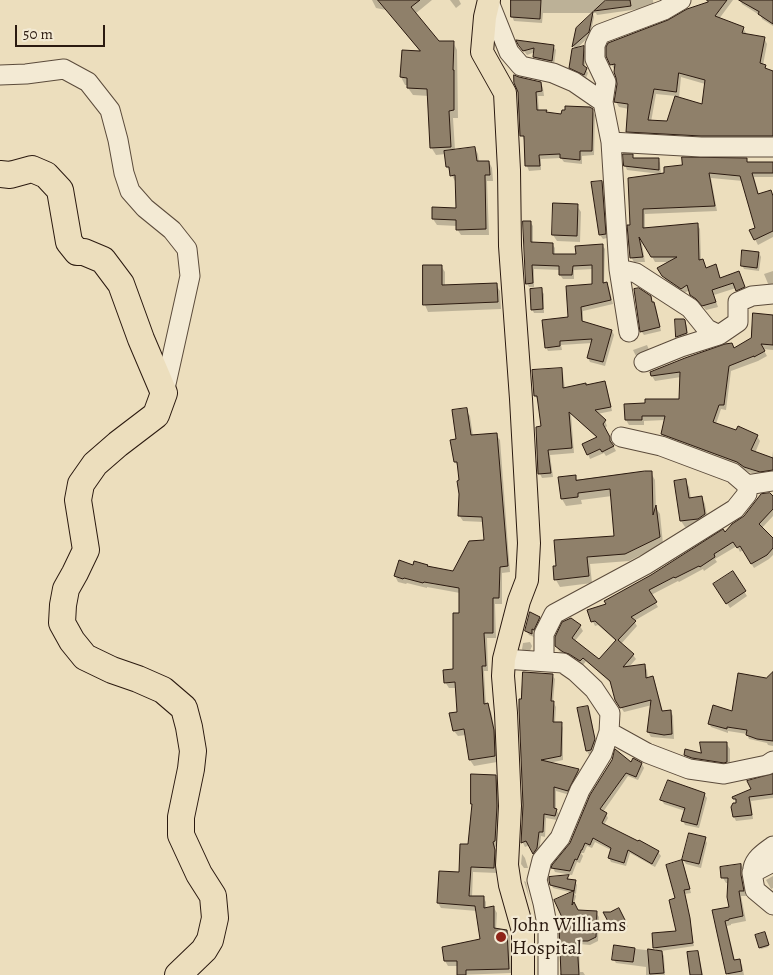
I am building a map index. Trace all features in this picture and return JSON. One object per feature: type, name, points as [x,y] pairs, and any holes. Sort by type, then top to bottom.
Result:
[{"type":"highway","points":[[0,174],[10,175],[32,169],[46,175],[60,190],[69,242],[77,252],[84,252],[104,260],[121,284],[141,339],[164,392],[156,415],[95,464],[81,484],[78,500],[86,550],[76,573],[66,589],[62,623],[72,641],[86,657],[112,670],[163,690],[184,708],[193,751],[181,817],[181,835],[199,874],[213,896],[215,918],[210,940],[204,950],[178,975]]},
{"type":"main road","points":[[489,1],[485,17],[482,52],[505,92],[510,246],[529,543],[527,580],[519,602],[504,659],[503,676],[510,806],[507,865],[510,885],[523,931],[522,975]]},
{"type":"street","points":[[629,332],[620,269],[611,142],[603,102],[606,82],[596,59],[595,45],[600,34],[664,10],[681,0]]},
{"type":"street","points":[[489,1],[509,52],[521,66],[553,73],[574,82],[603,102]]},
{"type":"street","points":[[0,75],[64,69],[88,82],[110,110],[124,173],[130,191],[145,208],[172,230],[187,249],[190,276],[164,392]]},
{"type":"street","points":[[611,142],[701,147],[773,147]]},
{"type":"street","points":[[620,269],[636,273],[690,308],[707,329],[719,335]]},
{"type":"street","points":[[644,362],[681,347],[719,335],[738,322],[738,302],[752,296],[773,294]]},
{"type":"street","points":[[544,661],[544,634],[554,614],[645,565],[735,509],[747,494],[747,486],[733,473],[661,446],[621,437]]},
{"type":"street","points":[[747,486],[773,481]]},
{"type":"street","points":[[504,659],[563,663],[594,688],[610,712],[609,732],[602,754],[580,790],[560,838],[542,860],[537,880],[548,930],[548,975]]},
{"type":"street","points":[[609,732],[647,753],[688,769],[724,774],[767,765],[773,761]]},
{"type":"street","points":[[773,846],[760,856],[754,864],[752,873],[755,890],[773,905]]},
{"type":"street","points":[[752,873],[773,862]]},
{"type":"building","points":[[378,0],[420,0],[411,7],[439,41],[454,41],[454,110],[449,111],[451,147],[430,148],[427,89],[407,88],[407,78],[400,77],[402,50],[420,51]]},
{"type":"building","points":[[511,0],[541,0],[540,19],[511,17]]},
{"type":"building","points":[[606,0],[630,0],[631,6],[594,11]]},
{"type":"building","points":[[707,0],[727,0],[715,16],[744,27],[742,33],[765,37],[760,63],[766,65],[765,68],[773,71],[773,136],[701,136],[626,132],[628,104],[614,102],[617,84],[614,72],[615,64],[610,65],[606,56],[608,43],[708,2]],"holes":[[[679,73],[705,80],[702,104],[675,96],[667,121],[648,120],[654,89],[676,92]]]},
{"type":"building","points":[[739,0],[773,0],[773,24],[758,14],[759,12]]},
{"type":"building","points":[[593,12],[589,32],[572,47],[576,28]]},
{"type":"building","points":[[516,40],[554,45],[552,61],[533,57],[534,48],[523,51]]},
{"type":"building","points":[[584,46],[583,65],[587,68],[584,75],[569,68],[572,49]]},
{"type":"building","points":[[514,75],[541,82],[542,91],[536,92],[537,110],[547,110],[546,112],[561,114],[562,110],[565,110],[565,106],[590,107],[593,109],[592,151],[580,151],[580,160],[560,158],[560,154],[539,155],[540,166],[525,166],[524,136],[520,136],[518,92],[514,83]]},
{"type":"building","points":[[475,147],[477,161],[489,161],[490,175],[485,175],[486,229],[456,230],[456,220],[432,219],[432,207],[456,208],[455,175],[450,176],[449,167],[446,167],[444,151]]},
{"type":"building","points":[[623,154],[633,154],[633,158],[659,158],[659,170],[624,166]]},
{"type":"building","points":[[682,157],[747,158],[747,162],[773,162],[773,173],[752,173],[758,194],[771,190],[773,196],[773,231],[754,240],[749,230],[755,228],[740,176],[709,173],[715,206],[643,209],[643,228],[698,223],[699,260],[703,259],[706,268],[716,264],[720,278],[739,271],[745,287],[736,291],[733,283],[712,290],[716,302],[702,306],[690,295],[687,285],[681,289],[662,276],[657,268],[677,257],[651,257],[639,237],[643,257],[630,258],[627,225],[630,225],[628,178],[664,173],[664,167],[682,165]]},
{"type":"building","points":[[602,181],[606,234],[599,235],[591,182]]},
{"type":"building","points":[[553,203],[578,204],[577,236],[552,235]]},
{"type":"building","points":[[523,221],[531,221],[531,242],[553,243],[553,254],[576,254],[575,246],[603,244],[603,283],[607,282],[611,300],[581,307],[582,321],[612,330],[603,362],[587,358],[592,339],[560,341],[560,346],[545,348],[542,320],[568,317],[566,286],[592,284],[592,265],[573,266],[572,275],[559,275],[559,266],[532,265],[533,283],[526,284]]},
{"type":"building","points":[[742,250],[759,252],[757,268],[741,266]]},
{"type":"building","points":[[423,265],[442,265],[442,285],[497,283],[498,302],[423,305]]},
{"type":"building","points":[[542,288],[543,309],[531,310],[530,289]]},
{"type":"building","points":[[639,288],[651,296],[660,327],[640,332],[634,289]]},
{"type":"building","points":[[753,313],[773,315],[773,345],[761,344],[765,351],[729,366],[724,405],[719,405],[713,422],[736,430],[738,426],[758,435],[751,450],[773,458],[773,470],[760,472],[744,467],[737,462],[661,434],[665,416],[642,416],[642,420],[625,420],[624,404],[645,403],[645,399],[679,399],[680,372],[651,376],[650,372],[725,344],[732,343],[734,348],[751,338]]},
{"type":"building","points":[[675,319],[685,320],[687,333],[676,337]]},
{"type":"building","points":[[562,368],[563,388],[605,381],[611,407],[595,410],[606,420],[603,424],[614,446],[602,452],[600,449],[587,455],[582,444],[597,437],[569,412],[572,448],[548,450],[551,473],[538,474],[536,427],[541,426],[537,396],[534,396],[532,370]]},
{"type":"building","points":[[467,408],[471,435],[497,433],[508,566],[500,567],[499,598],[493,598],[493,633],[484,633],[486,666],[482,666],[484,704],[488,703],[494,730],[495,756],[469,760],[464,729],[453,731],[449,713],[457,712],[455,682],[444,683],[443,670],[453,669],[453,613],[459,613],[459,588],[423,583],[394,576],[399,560],[413,565],[414,561],[427,566],[453,571],[469,541],[484,540],[482,517],[458,516],[459,494],[457,481],[459,480],[457,462],[454,462],[450,440],[456,439],[452,410]]},
{"type":"building","points":[[652,471],[653,515],[656,505],[660,537],[625,554],[587,557],[589,576],[554,580],[553,566],[556,566],[554,540],[614,536],[610,489],[578,493],[578,497],[561,499],[558,477],[576,475],[576,480]]},
{"type":"building","points":[[686,479],[689,498],[702,496],[705,514],[698,519],[680,521],[674,481]]},
{"type":"building","points":[[770,493],[773,496],[773,509],[759,524],[773,538],[773,548],[767,555],[751,564],[740,546],[737,548],[733,542],[714,554],[715,557],[700,567],[674,577],[649,590],[657,602],[631,617],[636,621],[618,640],[634,654],[623,667],[645,664],[646,678],[653,676],[662,711],[671,710],[672,734],[664,735],[647,732],[651,700],[620,708],[615,700],[610,681],[583,658],[580,661],[555,646],[555,637],[562,622],[571,618],[581,625],[572,638],[599,659],[616,640],[595,621],[591,622],[587,610],[606,604],[604,601],[651,575],[723,529],[725,532],[732,524],[744,516],[761,494]]},
{"type":"building","points":[[733,571],[746,591],[726,604],[713,584]]},
{"type":"building","points":[[530,612],[540,617],[534,630],[532,629],[532,634],[525,631]]},
{"type":"building","points":[[523,672],[553,674],[551,701],[554,701],[553,722],[562,722],[561,756],[541,760],[579,769],[568,791],[554,787],[554,808],[557,809],[555,816],[544,814],[543,832],[539,832],[537,848],[533,854],[526,841],[521,843],[523,805],[519,699],[521,699]]},
{"type":"building","points":[[773,672],[773,741],[757,739],[746,735],[747,730],[727,727],[727,729],[708,724],[713,705],[732,711],[738,673],[766,678]]},
{"type":"building","points":[[588,706],[595,739],[591,750],[586,751],[577,708]]},
{"type":"building","points":[[700,742],[727,742],[727,762],[692,758],[684,755],[685,749],[701,753]]},
{"type":"building","points":[[615,749],[631,762],[633,758],[642,763],[636,777],[626,773],[600,809],[607,813],[602,823],[659,851],[652,864],[628,850],[624,863],[608,858],[611,848],[593,838],[590,845],[585,843],[570,871],[551,868],[570,843],[590,795],[612,760]]},
{"type":"building","points":[[471,774],[496,775],[497,806],[495,841],[493,842],[495,850],[494,868],[471,867],[469,896],[484,896],[484,908],[494,906],[494,928],[507,930],[509,969],[466,970],[466,975],[457,975],[457,961],[444,961],[442,947],[480,939],[475,906],[437,903],[439,871],[459,872],[460,844],[468,844],[472,804]]},
{"type":"building","points":[[773,774],[773,794],[749,797],[752,815],[733,817],[731,807],[733,803],[736,803],[736,799],[732,797],[751,789],[747,781]]},
{"type":"building","points":[[668,780],[705,793],[697,825],[681,821],[685,808],[660,800]]},
{"type":"building","points":[[689,833],[706,837],[699,864],[682,860]]},
{"type":"building","points":[[682,860],[690,889],[684,890],[693,943],[653,948],[652,933],[676,931],[669,900],[675,898],[666,865]]},
{"type":"building","points":[[741,864],[744,891],[739,891],[743,916],[725,921],[734,960],[740,959],[742,971],[726,974],[712,910],[729,907],[727,897],[728,878],[721,878],[720,867]]},
{"type":"building","points":[[569,875],[567,879],[576,880],[574,891],[550,885],[549,877]]},
{"type":"building","points":[[574,891],[572,905],[574,902],[578,910],[597,911],[596,937],[588,941],[577,941],[579,975],[561,975],[559,925],[566,926],[554,900]]},
{"type":"building","points":[[619,908],[626,922],[612,929],[603,912],[610,912]]},
{"type":"building","points":[[765,932],[769,945],[759,948],[755,935]]},
{"type":"building","points":[[614,945],[635,948],[633,962],[612,960]]},
{"type":"building","points":[[648,949],[662,951],[664,973],[650,974]]},
{"type":"building","points":[[698,951],[702,975],[690,975],[687,952]]},
{"type":"place","name":"John Williams Hospital","points":[[501,937]]}]
